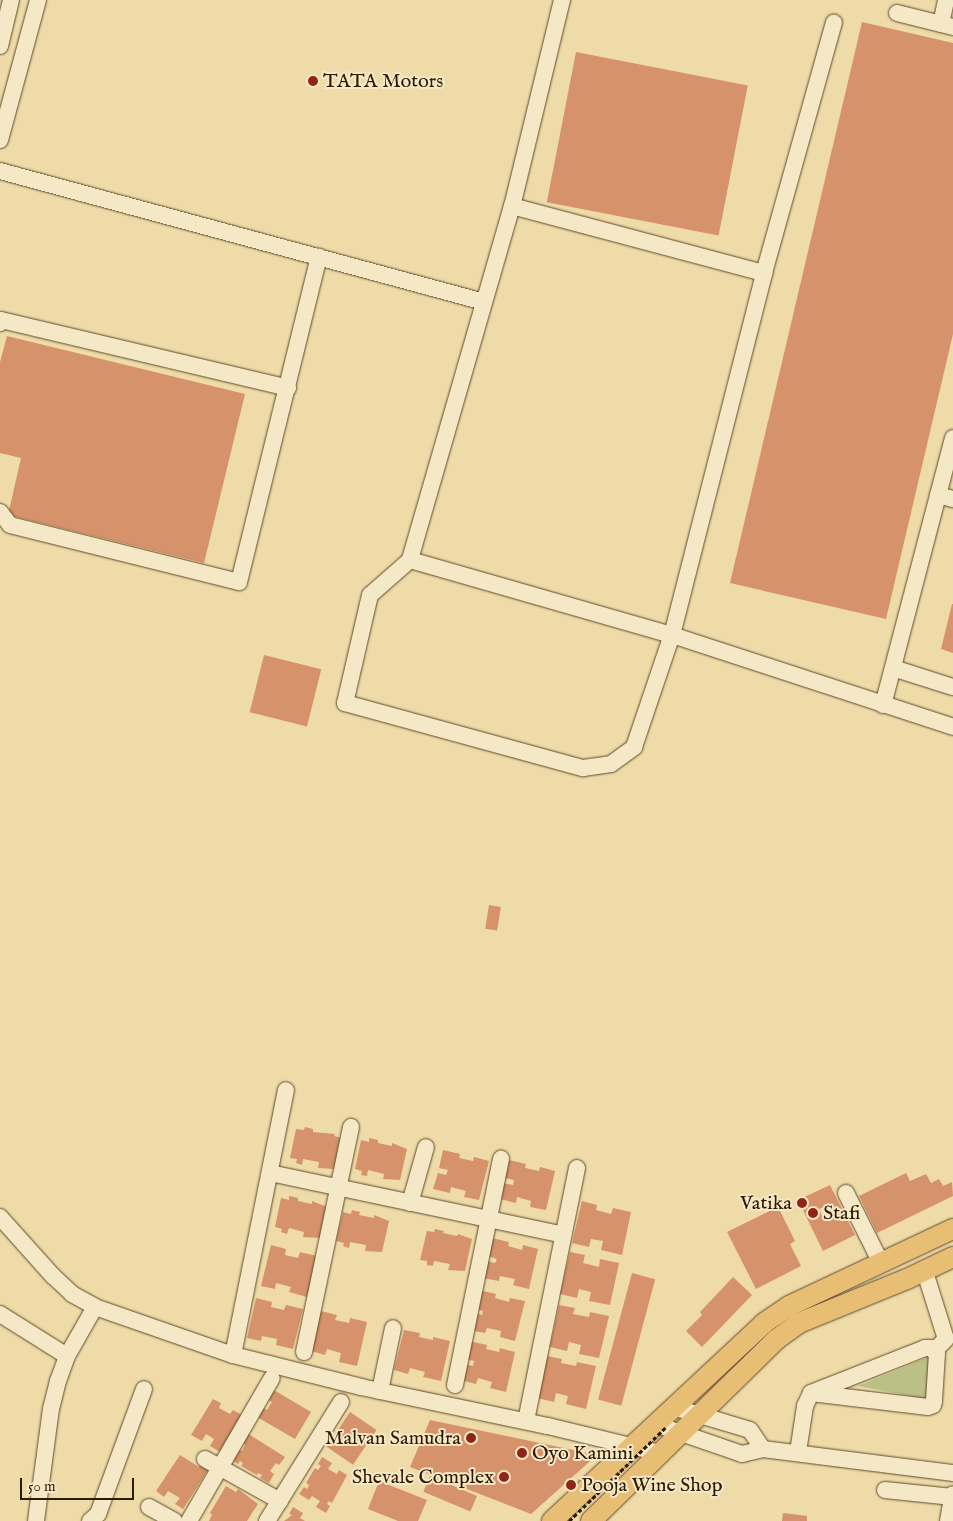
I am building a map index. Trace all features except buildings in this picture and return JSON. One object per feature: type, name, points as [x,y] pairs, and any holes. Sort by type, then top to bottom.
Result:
[{"type":"main road","points":[[591,1521],[660,1453],[674,1407],[764,1323],[789,1306],[953,1229]]},
{"type":"main road","points":[[552,1521],[632,1445],[700,1415],[776,1339],[799,1323],[907,1279],[953,1256]]},
{"type":"street","points":[[0,46],[12,0]]},
{"type":"street","points":[[0,140],[38,0]]},
{"type":"street","points":[[562,0],[512,206],[410,560],[370,595],[345,704],[583,768],[612,764],[634,747],[672,635],[764,274],[834,23]]},
{"type":"street","points":[[897,13],[947,25],[946,0]]},
{"type":"street","points":[[0,171],[484,302]]},
{"type":"street","points":[[512,206],[764,274]]},
{"type":"street","points":[[0,512],[10,525],[239,582],[319,257]]},
{"type":"street","points":[[0,323],[0,320],[288,388]]},
{"type":"street","points":[[883,705],[946,497],[953,438]]},
{"type":"street","points":[[410,560],[672,635],[953,727]]},
{"type":"street","points":[[893,668],[953,687]]},
{"type":"street","points":[[233,1355],[286,1090]]},
{"type":"street","points":[[304,1352],[350,1127]]},
{"type":"street","points":[[410,1203],[426,1147]]},
{"type":"street","points":[[455,1385],[501,1159]]},
{"type":"street","points":[[526,1421],[577,1168]]},
{"type":"street","points":[[270,1173],[564,1236]]},
{"type":"street","points":[[846,1193],[881,1263]]},
{"type":"street","points":[[0,1217],[53,1276],[72,1294],[95,1306],[233,1355],[380,1391],[526,1421],[660,1453]]},
{"type":"street","points":[[924,1269],[946,1339],[934,1350]]},
{"type":"street","points":[[36,1521],[51,1409],[67,1356],[95,1306]]},
{"type":"street","points":[[0,1314],[67,1356]]},
{"type":"street","points":[[380,1391],[393,1328]]},
{"type":"street","points":[[798,1452],[805,1406],[811,1393],[925,1348],[932,1348],[936,1353],[934,1401],[933,1405],[928,1407],[811,1393]]},
{"type":"street","points":[[189,1521],[272,1378]]},
{"type":"street","points":[[90,1521],[98,1514],[144,1389]]},
{"type":"street","points":[[267,1521],[341,1402]]},
{"type":"street","points":[[674,1407],[750,1430],[763,1448]]},
{"type":"street","points":[[667,1429],[742,1454],[763,1448],[953,1473]]},
{"type":"street","points":[[205,1459],[280,1501]]},
{"type":"street","points":[[884,1490],[953,1496],[948,1521]]},
{"type":"street","points":[[149,1507],[174,1521]]},
{"type":"path","points":[[569,1521],[667,1429]]},
{"type":"green space","points":[[931,1356],[931,1400],[858,1386]]},
{"type":"place","name":"TATA Motors","points":[[313,81]]},
{"type":"place","name":"Vatika","points":[[802,1203]]},
{"type":"place","name":"Stafi","points":[[813,1213]]},
{"type":"place","name":"Malvan Samudra","points":[[471,1438]]},
{"type":"place","name":"Oyo Kamini","points":[[522,1453]]},
{"type":"place","name":"Shevale Complex","points":[[504,1477]]},
{"type":"place","name":"Pooja Wine Shop","points":[[571,1485]]}]
